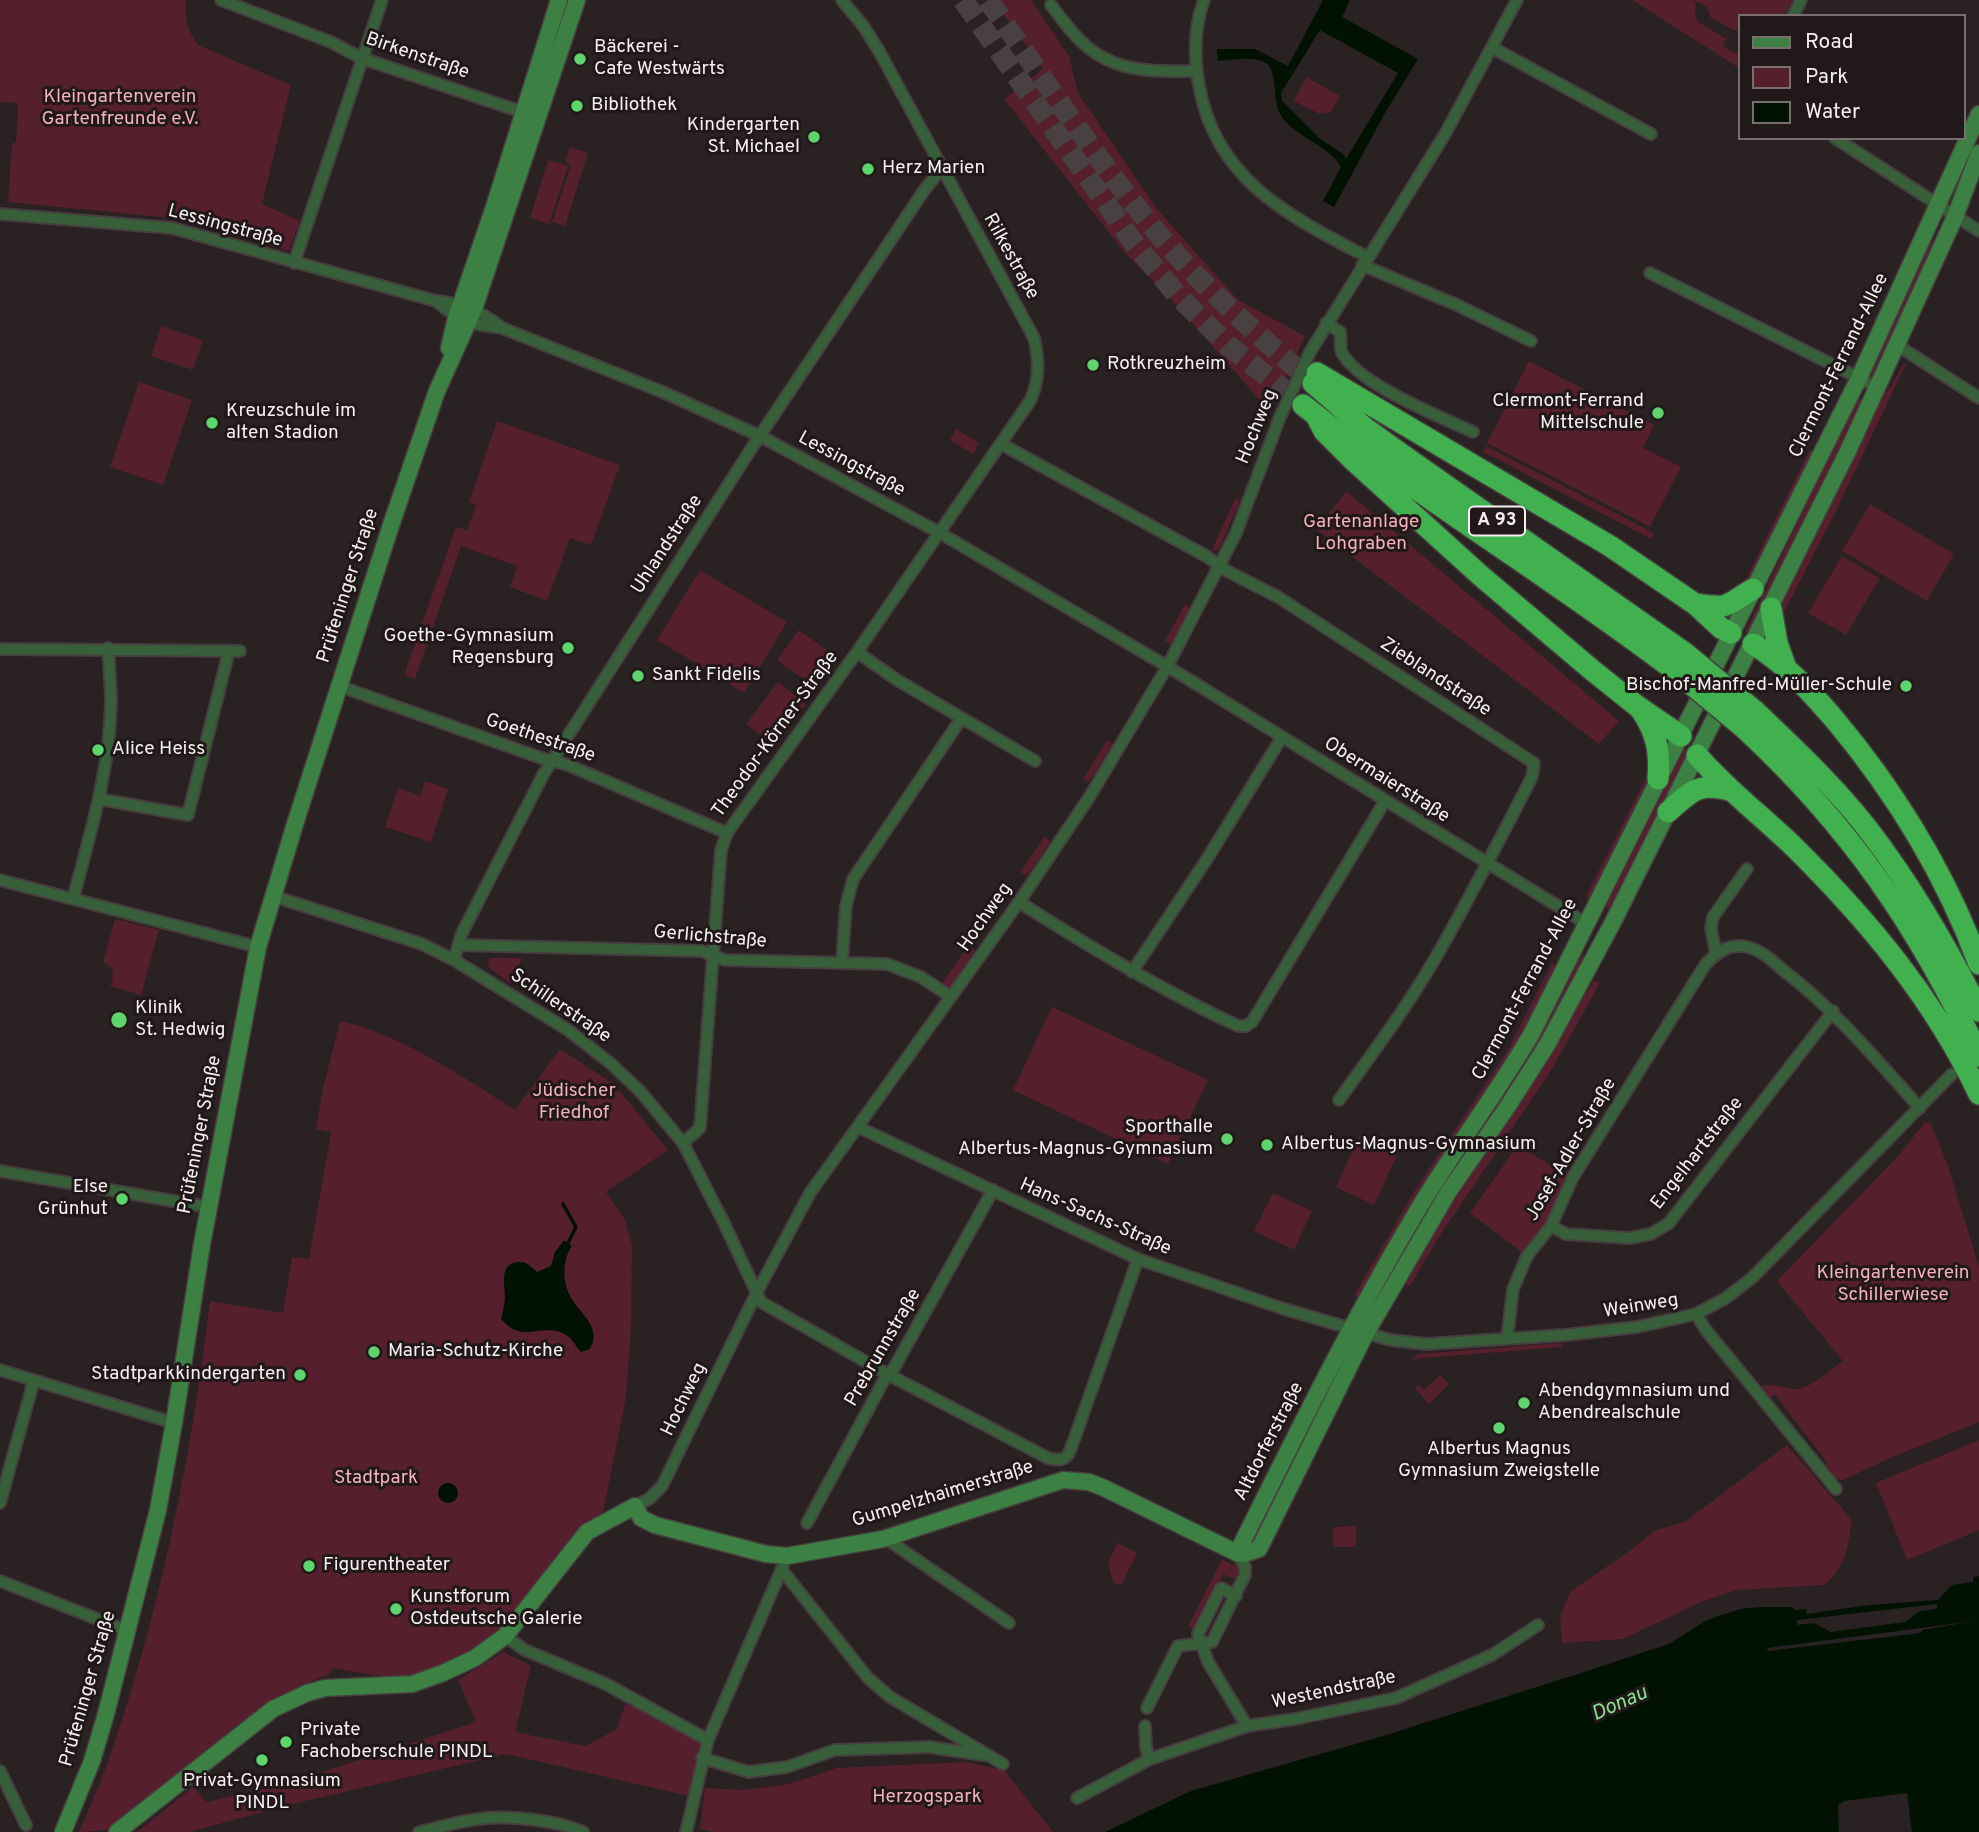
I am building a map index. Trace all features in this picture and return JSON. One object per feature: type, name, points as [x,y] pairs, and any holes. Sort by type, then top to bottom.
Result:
[{"type":"highway","name":"A 93","points":[[1695,604],[1611,546],[1315,378],[1365,428],[1680,662],[1825,780],[1866,827],[1929,918],[1979,1011]]},
{"type":"highway","name":"A 93","points":[[1637,706],[1481,576],[1406,509],[1324,431],[1310,410],[1437,504],[1598,614],[1680,662]]},
{"type":"highway","points":[[1695,604],[1726,607],[1754,589]]},
{"type":"highway","points":[[1695,604],[1721,628],[1731,633]]},
{"type":"highway","points":[[1771,608],[1777,643],[1785,665]]},
{"type":"highway","points":[[1753,644],[1785,665],[1822,705],[1868,762],[1908,821],[1952,900],[1979,964]]},
{"type":"highway","points":[[1637,706],[1681,736]]},
{"type":"highway","points":[[1637,706],[1656,736],[1658,779]]},
{"type":"highway","name":"A 93","points":[[1750,720],[1773,755],[1827,812],[1881,880],[1940,976],[1979,1056]]},
{"type":"highway","points":[[1697,755],[1792,845],[1883,941],[1933,1013],[1979,1094]]},
{"type":"highway","points":[[1668,812],[1698,788],[1717,786],[1732,791]]},
{"type":"street","name":"Birkenstraße","points":[[221,0],[331,42],[361,58],[525,113]]},
{"type":"street","points":[[293,263],[382,0]]},
{"type":"street","name":"Prüfeninger Straße","points":[[465,314],[559,0]]},
{"type":"street","name":"Prüfeninger Straße","points":[[63,1832],[92,1761],[158,1510],[208,1207],[258,947],[339,686],[443,376],[577,0]]},
{"type":"street","name":"Rilkestraße","points":[[842,0],[879,51],[1012,295],[1034,338],[1037,351],[1039,365],[1035,391],[940,533]]},
{"type":"street","points":[[1204,0],[1195,41],[1196,71],[1206,117],[1216,139],[1246,180],[1279,207],[1364,261],[1531,341]]},
{"type":"street","name":"Hochweg","points":[[635,1506],[649,1499],[662,1486],[757,1293],[810,1193],[1019,902],[1090,796],[1167,667],[1236,533],[1280,417],[1310,352],[1439,144],[1517,0]]},
{"type":"street","points":[[1051,5],[1082,42],[1111,62],[1140,71],[1196,71]]},
{"type":"street","points":[[1493,48],[1651,134]]},
{"type":"street","name":"Clermont-Ferrand-Allee","points":[[1358,1330],[1421,1205],[1513,1066],[1587,924],[1859,379],[1979,114]]},
{"type":"street","points":[[1838,140],[1979,231]]},
{"type":"street","name":"Clermont-Ferrand-Allee","points":[[1358,1330],[1508,1106],[1586,973],[1771,608],[1877,387],[1955,217],[1979,153]]},
{"type":"street","name":"Uhlandstraße","points":[[454,960],[462,933],[552,761],[760,436],[925,189],[942,168]]},
{"type":"street","name":"Lessingstraße","points":[[0,214],[173,228],[436,301],[665,393],[760,436],[940,533],[1167,667]]},
{"type":"street","points":[[1650,273],[1877,387]]},
{"type":"street","points":[[1326,324],[1340,332],[1340,351],[1382,389],[1473,432]]},
{"type":"street","points":[[1897,345],[1979,398]]},
{"type":"street","points":[[1001,444],[1221,565]]},
{"type":"street","name":"Theodor-Körner-Straße","points":[[683,1143],[700,1128],[721,850],[727,833],[940,533]]},
{"type":"street","name":"Zieblandstraße","points":[[1221,565],[1227,571],[1278,597],[1534,763],[1531,776],[1487,864]]},
{"type":"street","points":[[1731,633],[1753,644]]},
{"type":"street","points":[[1720,655],[1753,644]]},
{"type":"street","points":[[73,899],[99,799],[111,702],[108,648]]},
{"type":"street","points":[[0,649],[235,651],[188,815],[99,799]]},
{"type":"street","points":[[857,652],[897,680],[1035,761]]},
{"type":"street","name":"Obermaierstraße","points":[[1167,667],[1587,924]]},
{"type":"street","name":"Goethestraße","points":[[339,686],[568,765],[727,833]]},
{"type":"street","points":[[842,962],[846,906],[853,879],[961,719]]},
{"type":"street","points":[[1697,755],[1681,736],[1711,727]]},
{"type":"street","points":[[1132,972],[1207,859],[1282,737]]},
{"type":"street","points":[[1019,902],[1132,972],[1229,1022],[1246,1026],[1252,1022],[1385,801]]},
{"type":"street","points":[[1339,1100],[1432,964],[1487,864]]},
{"type":"street","points":[[1747,869],[1713,917],[1716,954],[1738,946],[1759,952],[1833,1011],[1920,1108]]},
{"type":"street","points":[[0,880],[258,947]]},
{"type":"street","name":"Schillerstraße","points":[[273,896],[422,944],[526,1003],[585,1042],[640,1091],[683,1143],[757,1293]]},
{"type":"street","name":"Gerlichstraße","points":[[458,945],[702,951],[725,960],[887,964],[905,969],[951,997]]},
{"type":"street","name":"Josef-Adler-Straße","points":[[1507,1339],[1513,1289],[1527,1256],[1551,1226],[1573,1177],[1706,965],[1716,954]]},
{"type":"street","name":"Engelhartstraße","points":[[1551,1226],[1566,1234],[1629,1238],[1651,1234],[1669,1223],[1833,1011]]},
{"type":"street","name":"Weinweg","points":[[1358,1330],[1390,1340],[1426,1344],[1637,1327],[1696,1314],[1726,1298],[1752,1278],[1952,1074]]},
{"type":"street","name":"Hans-Sachs-Straße","points":[[858,1126],[1138,1259],[1281,1308],[1358,1330]]},
{"type":"street","points":[[0,1171],[208,1207]]},
{"type":"street","name":"Prebrunnstraße","points":[[807,1523],[883,1382],[993,1190]]},
{"type":"street","points":[[757,1293],[761,1302],[889,1375],[1048,1458],[1061,1460],[1066,1458],[1138,1259]]},
{"type":"street","points":[[1696,1314],[1706,1330],[1836,1489]]},
{"type":"street","name":"Altdorferstraße","points":[[1147,1708],[1178,1646],[1212,1642],[1259,1549],[1358,1330]]},
{"type":"street","name":"Altdorferstraße","points":[[1237,1553],[1358,1330]]},
{"type":"street","points":[[0,1370],[174,1423]]},
{"type":"street","points":[[0,1503],[34,1380]]},
{"type":"street","name":"Gumpelzhaimerstraße","points":[[635,1506],[641,1517],[655,1525],[766,1554],[784,1563],[885,1538],[1073,1479],[1104,1488],[1237,1553]]},
{"type":"street","points":[[117,1832],[273,1709],[325,1688],[412,1684],[474,1658],[505,1636],[587,1532],[635,1506]]},
{"type":"street","points":[[885,1538],[1009,1623]]},
{"type":"street","points":[[1237,1553],[1244,1554],[1259,1549]]},
{"type":"street","points":[[1237,1553],[1245,1567],[1245,1576]]},
{"type":"street","points":[[685,1832],[708,1740],[784,1563]]},
{"type":"street","points":[[784,1563],[868,1678],[890,1697],[1003,1764]]},
{"type":"street","points":[[0,1581],[128,1631]]},
{"type":"street","points":[[1236,1595],[1221,1588],[1198,1634],[1208,1662],[1247,1726]]},
{"type":"street","name":"Westendstraße","points":[[1077,1798],[1150,1759],[1247,1726],[1396,1698],[1492,1655],[1538,1625]]},
{"type":"street","points":[[505,1636],[524,1650],[606,1684],[708,1740]]},
{"type":"street","points":[[1145,1726],[1146,1748],[1150,1759]]},
{"type":"street","points":[[702,1758],[749,1772],[787,1767],[835,1750],[929,1747],[991,1756]]},
{"type":"street","points":[[0,1772],[26,1825]]},
{"type":"street","points":[[470,1832],[479,1818]]},
{"type":"street","points":[[419,1832],[479,1818],[522,1819],[571,1827],[583,1832]]},
{"type":"green space","name":"Kleingartenverein Gartenfreunde e.V.","points":[[0,0],[187,0],[187,23],[198,45],[291,85],[262,204],[300,221],[289,251],[198,223],[171,218],[8,202],[18,103],[0,102]]},
{"type":"green space","points":[[993,0],[1031,0],[1069,56],[1078,93],[1157,209],[1238,300],[1305,336],[1270,412],[1173,301],[1126,254],[1004,99],[1043,69]]},
{"type":"green space","points":[[1632,0],[1692,0],[1696,3],[1697,21],[1726,39],[1723,46],[1738,54],[1738,67]]},
{"type":"green space","points":[[1694,0],[1793,0],[1785,14],[1738,14],[1738,31],[1710,17],[1707,7]]},
{"type":"green space","points":[[1306,77],[1340,96],[1331,112],[1320,114],[1294,101]]},
{"type":"green space","points":[[570,147],[588,153],[565,226],[552,222],[571,165],[565,162]]},
{"type":"green space","points":[[548,160],[568,166],[549,224],[530,218]]},
{"type":"green space","points":[[1932,240],[1934,241],[1875,374],[1869,376]]},
{"type":"green space","points":[[161,326],[203,340],[193,370],[151,356]]},
{"type":"green space","points":[[1529,361],[1654,425],[1643,448],[1681,467],[1650,527],[1487,443]]},
{"type":"green space","points":[[1903,364],[1906,364],[1835,513],[1778,624],[1789,586],[1881,398],[1892,385]]},
{"type":"green space","points":[[139,382],[192,400],[163,485],[110,467]]},
{"type":"green space","points":[[1859,394],[1861,401],[1844,437],[1841,455],[1752,635],[1745,632],[1774,573]]},
{"type":"green space","points":[[497,421],[620,465],[591,545],[570,538],[547,601],[510,587],[517,566],[461,546],[415,679],[404,675],[456,527],[467,530],[476,505],[469,502]]},
{"type":"green space","points":[[956,429],[979,443],[973,454],[950,440]]},
{"type":"green space","points":[[1486,446],[1654,533],[1651,539],[1483,452]]},
{"type":"green space","points":[[1812,450],[1814,454],[1743,591],[1737,597],[1809,451]]},
{"type":"green space","name":"Gartenanlage Lohgraben","points":[[1346,491],[1619,721],[1599,744],[1317,530]]},
{"type":"green space","points":[[1235,499],[1240,501],[1219,549],[1211,552]]},
{"type":"green space","points":[[1870,504],[1954,554],[1927,601],[1842,551]]},
{"type":"green space","points":[[1842,556],[1880,578],[1846,635],[1808,613]]},
{"type":"green space","points":[[700,570],[787,622],[744,693],[657,640]]},
{"type":"green space","points":[[1185,604],[1191,608],[1172,645],[1165,641]]},
{"type":"green space","points":[[799,630],[839,659],[817,689],[777,660]]},
{"type":"green space","points":[[778,682],[806,704],[774,745],[746,724]]},
{"type":"green space","points":[[1107,740],[1113,744],[1089,782],[1083,779]]},
{"type":"green space","points":[[1686,748],[1689,753],[1613,913],[1603,907],[1683,749]]},
{"type":"green space","points":[[1650,770],[1655,770],[1589,898],[1586,896]]},
{"type":"green space","points":[[425,781],[448,789],[431,842],[385,827],[398,788],[420,796]]},
{"type":"green space","points":[[1045,836],[1050,842],[1027,876],[1020,872]]},
{"type":"green space","points":[[115,919],[159,930],[141,995],[110,986],[112,968],[103,962]]},
{"type":"green space","points":[[969,944],[975,950],[950,987],[941,985]]},
{"type":"green space","points":[[1580,954],[1590,959],[1554,1024],[1392,1275],[1422,1217],[1520,1069]]},
{"type":"green space","points":[[490,958],[522,958],[511,984],[487,966]]},
{"type":"green space","points":[[1552,963],[1558,967],[1520,1046],[1381,1257],[1357,1298],[1354,1296],[1412,1195],[1508,1050]]},
{"type":"green space","points":[[1594,980],[1600,983],[1552,1069],[1437,1240],[1410,1286],[1403,1283],[1541,1067]]},
{"type":"green space","points":[[1052,1007],[1208,1080],[1168,1164],[1013,1090]]},
{"type":"green space","name":"Stadtpark","points":[[340,1021],[408,1046],[515,1110],[560,1049],[614,1084],[668,1150],[606,1192],[625,1220],[632,1246],[631,1328],[626,1397],[603,1512],[576,1530],[496,1637],[426,1673],[380,1676],[334,1668],[328,1675],[301,1685],[272,1704],[110,1830],[79,1832],[111,1753],[160,1586],[194,1416],[210,1301],[283,1313],[292,1257],[309,1259],[331,1132],[316,1129]]},
{"type":"green space","name":"Kleingartenverein Schillerwiese","points":[[1925,1122],[1931,1124],[1948,1166],[1979,1267],[1979,1422],[1840,1480],[1831,1476],[1823,1466],[1827,1462],[1775,1395],[1770,1398],[1761,1386],[1794,1389],[1807,1386],[1843,1361],[1777,1281],[1899,1155]]},
{"type":"green space","points":[[1361,1133],[1399,1151],[1374,1205],[1336,1187]]},
{"type":"green space","points":[[1517,1146],[1573,1177],[1551,1226],[1527,1256],[1470,1213]]},
{"type":"green space","points":[[1273,1193],[1312,1211],[1294,1250],[1254,1231]]},
{"type":"green space","points":[[1561,1343],[1562,1347],[1412,1359],[1418,1354]]},
{"type":"green space","points":[[1440,1375],[1449,1384],[1429,1404],[1415,1388],[1418,1385],[1424,1390]]},
{"type":"green space","points":[[1979,1440],[1979,1530],[1907,1560],[1876,1483]]},
{"type":"green space","points":[[1787,1445],[1852,1520],[1845,1556],[1831,1579],[1823,1585],[1737,1590],[1703,1601],[1623,1639],[1562,1643],[1560,1617],[1570,1592],[1654,1531],[1686,1521]]},
{"type":"green space","points":[[1356,1526],[1356,1547],[1333,1547],[1333,1527]]},
{"type":"green space","points":[[1117,1543],[1137,1553],[1121,1586],[1113,1582],[1108,1564]]},
{"type":"green space","points":[[1222,1559],[1242,1569],[1238,1581],[1223,1574],[1195,1630],[1188,1626]]},
{"type":"green space","points":[[503,1652],[531,1666],[515,1732],[585,1746],[617,1729],[627,1699],[704,1742],[689,1796],[506,1754],[293,1804],[189,1832],[137,1832],[193,1787],[207,1802],[301,1779],[476,1722],[458,1680]]},
{"type":"green space","name":"Herzogspark","points":[[965,1762],[1004,1770],[1053,1832],[713,1832],[700,1829],[705,1788],[742,1790],[785,1785],[837,1768]]},
{"type":"water","points":[[1323,0],[1350,0],[1342,17],[1418,59],[1334,207],[1323,201],[1341,167],[1328,152],[1294,129],[1280,114],[1269,67],[1255,59],[1218,61],[1217,49],[1255,49],[1288,66]],"holes":[[[1320,30],[1398,73],[1346,159],[1343,154],[1319,138],[1282,101],[1281,93]]]},
{"type":"water","points":[[564,1240],[572,1246],[565,1263],[567,1288],[573,1301],[588,1320],[593,1333],[590,1349],[581,1352],[570,1338],[561,1333],[518,1331],[501,1319],[505,1299],[504,1276],[508,1267],[523,1262],[537,1272],[551,1266],[555,1252]]},
{"type":"water","points":[[448,1483],[455,1486],[458,1493],[455,1500],[448,1503],[441,1500],[438,1493],[441,1486]]},
{"type":"water","name":"Donau","points":[[1979,1576],[1979,1832],[1912,1832],[1907,1793],[1844,1801],[1838,1805],[1839,1832],[1105,1832],[1191,1791],[1380,1737],[1669,1644],[1707,1620],[1740,1609],[1793,1607],[1794,1610],[1806,1609],[1807,1614],[1869,1605],[1938,1600],[1952,1585],[1973,1582],[1973,1577]],"holes":[[[1937,1604],[1937,1609],[1920,1611],[1905,1622],[1831,1632],[1814,1623],[1797,1625],[1797,1620]],[[1975,1621],[1922,1630],[1921,1633],[1768,1651],[1767,1648]]]},
{"type":"waterway","points":[[563,1204],[576,1227],[568,1243]]},
{"type":"tunnel","points":[[963,0],[1134,243],[1177,295],[1230,347],[1303,405]]},
{"type":"tunnel","points":[[988,0],[1087,142],[1168,246],[1249,326],[1313,383]]},
{"type":"place","name":"Bäckerei - Cafe Westwärts","points":[[580,59]]},
{"type":"place","name":"Bibliothek","points":[[577,106]]},
{"type":"place","name":"Kindergarten St. Michael","points":[[814,137]]},
{"type":"place","name":"Herz Marien","points":[[868,169]]},
{"type":"place","name":"Rotkreuzheim","points":[[1093,365]]},
{"type":"place","name":"Clermont-Ferrand Mittelschule","points":[[1658,413]]},
{"type":"place","name":"Kreuzschule im alten Stadion","points":[[212,423]]},
{"type":"place","name":"Goethe-Gymnasium Regensburg","points":[[568,648]]},
{"type":"place","name":"Sankt Fidelis","points":[[638,676]]},
{"type":"place","name":"Bischof-Manfred-Müller-Schule","points":[[1906,686]]},
{"type":"place","name":"Alice Heiss","points":[[98,750]]},
{"type":"place","name":"Klinik St. Hedwig","points":[[119,1020]]},
{"type":"place","name":"Sporthalle Albertus-Magnus-Gymnasium","points":[[1227,1139]]},
{"type":"place","name":"Albertus-Magnus-Gymnasium","points":[[1267,1145]]},
{"type":"place","name":"Else Grünhut","points":[[122,1199]]},
{"type":"place","name":"Maria-Schutz-Kirche","points":[[374,1352]]},
{"type":"place","name":"Stadtparkkindergarten","points":[[300,1375]]},
{"type":"place","name":"Abendgymnasium und Abendrealschule","points":[[1524,1403]]},
{"type":"place","name":"Albertus Magnus Gymnasium Zweigstelle","points":[[1499,1428]]},
{"type":"place","name":"Figurentheater","points":[[309,1566]]},
{"type":"place","name":"Kunstforum Ostdeutsche Galerie","points":[[396,1609]]},
{"type":"place","name":"Private Fachoberschule PINDL","points":[[286,1742]]},
{"type":"place","name":"Privat-Gymnasium PINDL","points":[[262,1760]]},
{"type":"park label","name":"Jüdischer Friedhof","points":[[574,1103]]}]
